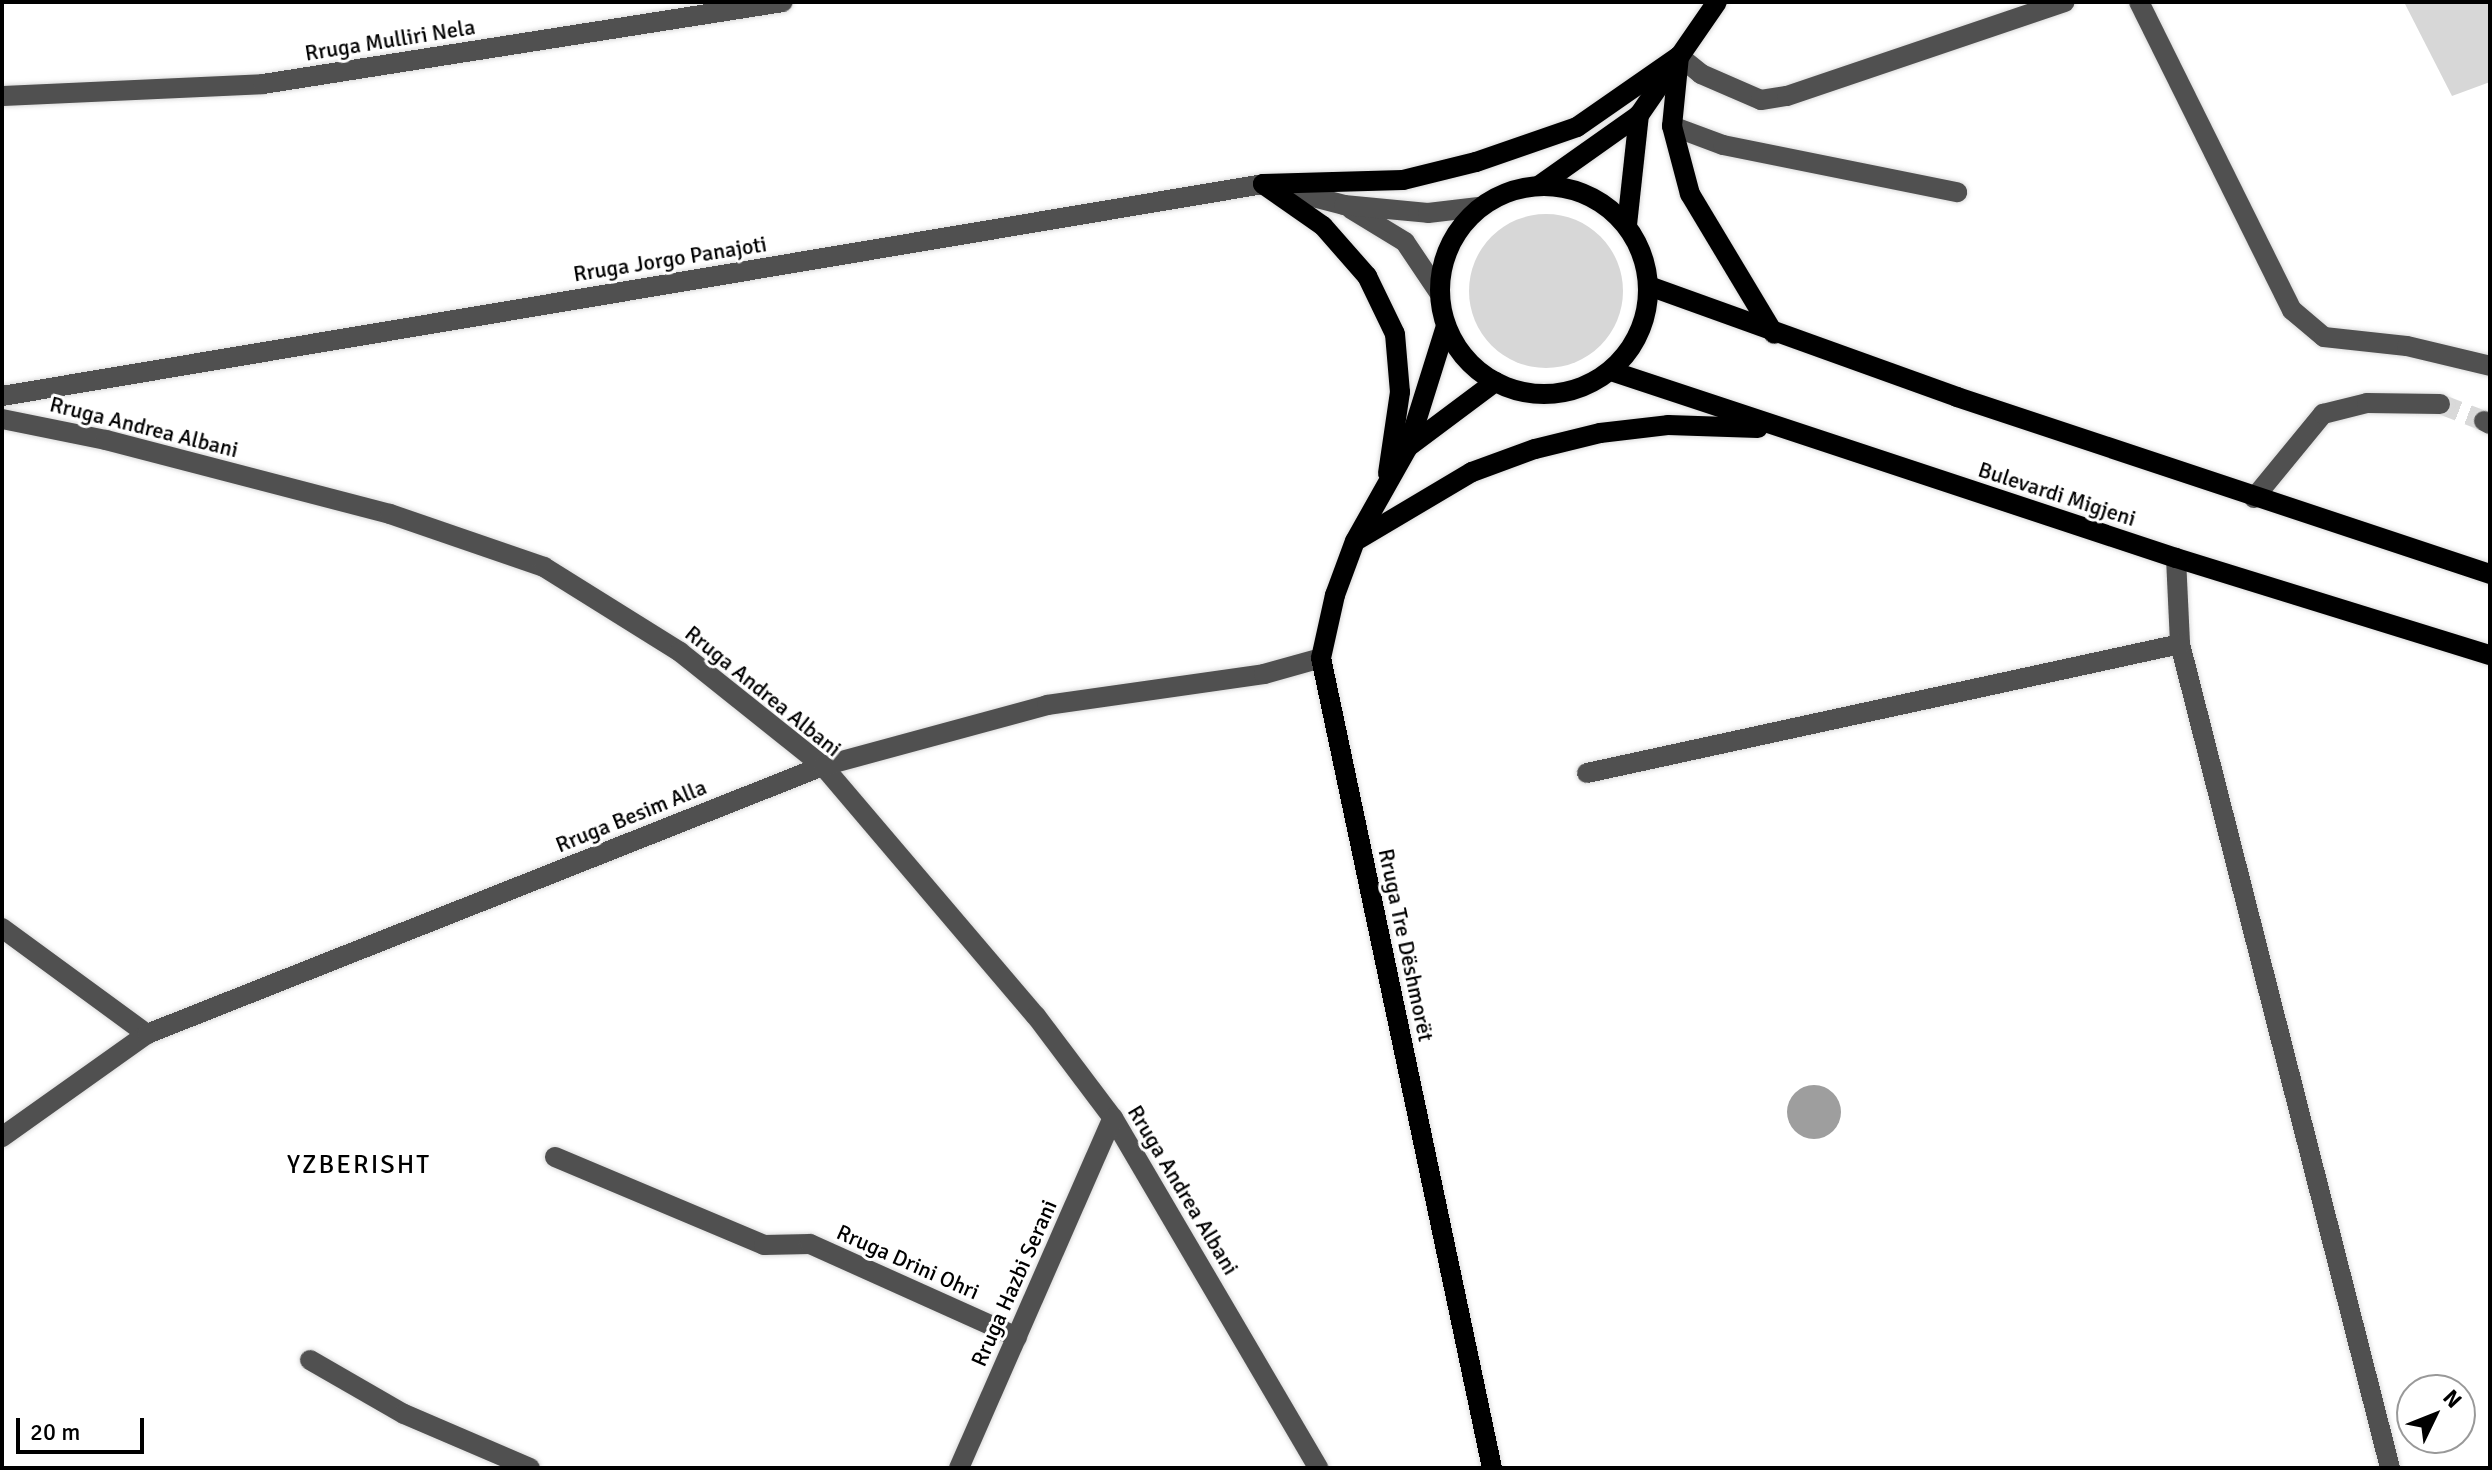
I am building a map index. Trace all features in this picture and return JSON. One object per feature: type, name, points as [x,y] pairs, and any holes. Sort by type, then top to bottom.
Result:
[{"type":"main road","points":[[1540,185],[1639,115],[1717,2]]},
{"type":"main road","points":[[1679,56],[1672,126],[1690,194],[1774,334]]},
{"type":"main road","points":[[1263,184],[1403,180],[1476,162],[1577,127],[1679,56]]},
{"type":"main road","points":[[1627,225],[1639,115]]},
{"type":"main road","points":[[1263,184],[1323,226],[1358,266],[1395,334],[1400,392],[1387,482]]},
{"type":"main road","points":[[1540,185],[1572,189],[1603,202],[1627,225],[1643,254],[1649,286],[1646,319],[1632,348],[1611,371],[1585,387],[1555,394],[1524,393],[1495,382],[1465,358],[1446,326],[1440,294],[1443,261],[1457,231],[1479,207],[1508,192],[1540,185]]},
{"type":"main road","points":[[1649,286],[1774,334],[2254,498],[2490,574]]},
{"type":"main road","name":"Rruga Tre Dëshmorët","points":[[1446,326],[1408,447],[1355,541],[1335,595],[1321,658],[1492,1468]]},
{"type":"main road","name":"Bulevardi Migjeni","points":[[1611,371],[2176,558],[2490,655]]},
{"type":"main road","name":"Rruga Tre Dëshmorët","points":[[1408,447],[1495,382]]},
{"type":"main road","points":[[1355,541],[1472,472],[1600,433],[1722,425],[1803,434]]},
{"type":"street","name":"Rruga Mulliri Nela","points":[[2,96],[263,84],[783,2]]},
{"type":"street","points":[[1679,56],[1701,74],[1761,100],[1787,96],[2064,2]]},
{"type":"street","points":[[2139,2],[2292,310],[2324,337],[2407,346],[2490,366]]},
{"type":"street","points":[[1672,126],[1723,145],[1957,192]]},
{"type":"street","name":"Rruga Jorgo Panajoti","points":[[2,396],[1263,184],[1344,205],[1428,213],[1479,207]]},
{"type":"street","name":"Rruga Jorgo Panajoti","points":[[1344,205],[1405,242],[1440,294]]},
{"type":"street","points":[[2254,498],[2323,414],[2367,403],[2440,404]]},
{"type":"street","name":"Rruga Andrea Albani","points":[[2,419],[106,440],[390,514],[544,567],[680,652],[823,766],[1036,1016],[1113,1118],[1318,1468]]},
{"type":"street","points":[[2176,558],[2180,644],[2390,1468]]},
{"type":"street","points":[[1587,773],[2180,644]]},
{"type":"street","name":"Rruga Besim Alla","points":[[2,1137],[147,1034],[823,766],[1047,705],[1264,674],[1321,658]]},
{"type":"street","points":[[2,928],[147,1034]]},
{"type":"street","name":"Rruga Hazbi Serani","points":[[959,1468],[1113,1118]]},
{"type":"street","name":"Rruga Drini Ohri","points":[[555,1157],[764,1245],[810,1244],[1017,1337]]},
{"type":"street","points":[[310,1360],[404,1414],[530,1468]]},
{"type":"shaded area","points":[[2404,2],[2490,2],[2490,82],[2452,96]]},
{"type":"shaded area","points":[[1546,214],[1576,220],[1601,236],[1617,261],[1623,291],[1617,321],[1601,346],[1576,362],[1546,368],[1516,362],[1491,346],[1475,321],[1469,291],[1475,261],[1491,236],[1516,220]]},
{"type":"shaded area","points":[[1814,1085],[1833,1093],[1841,1112],[1833,1131],[1814,1139],[1795,1131],[1787,1112],[1795,1093]]},
{"type":"tunnel","points":[[2440,404],[2484,421]]},
{"type":"district","name":"YZBERISHT","points":[[359,1166]]}]
